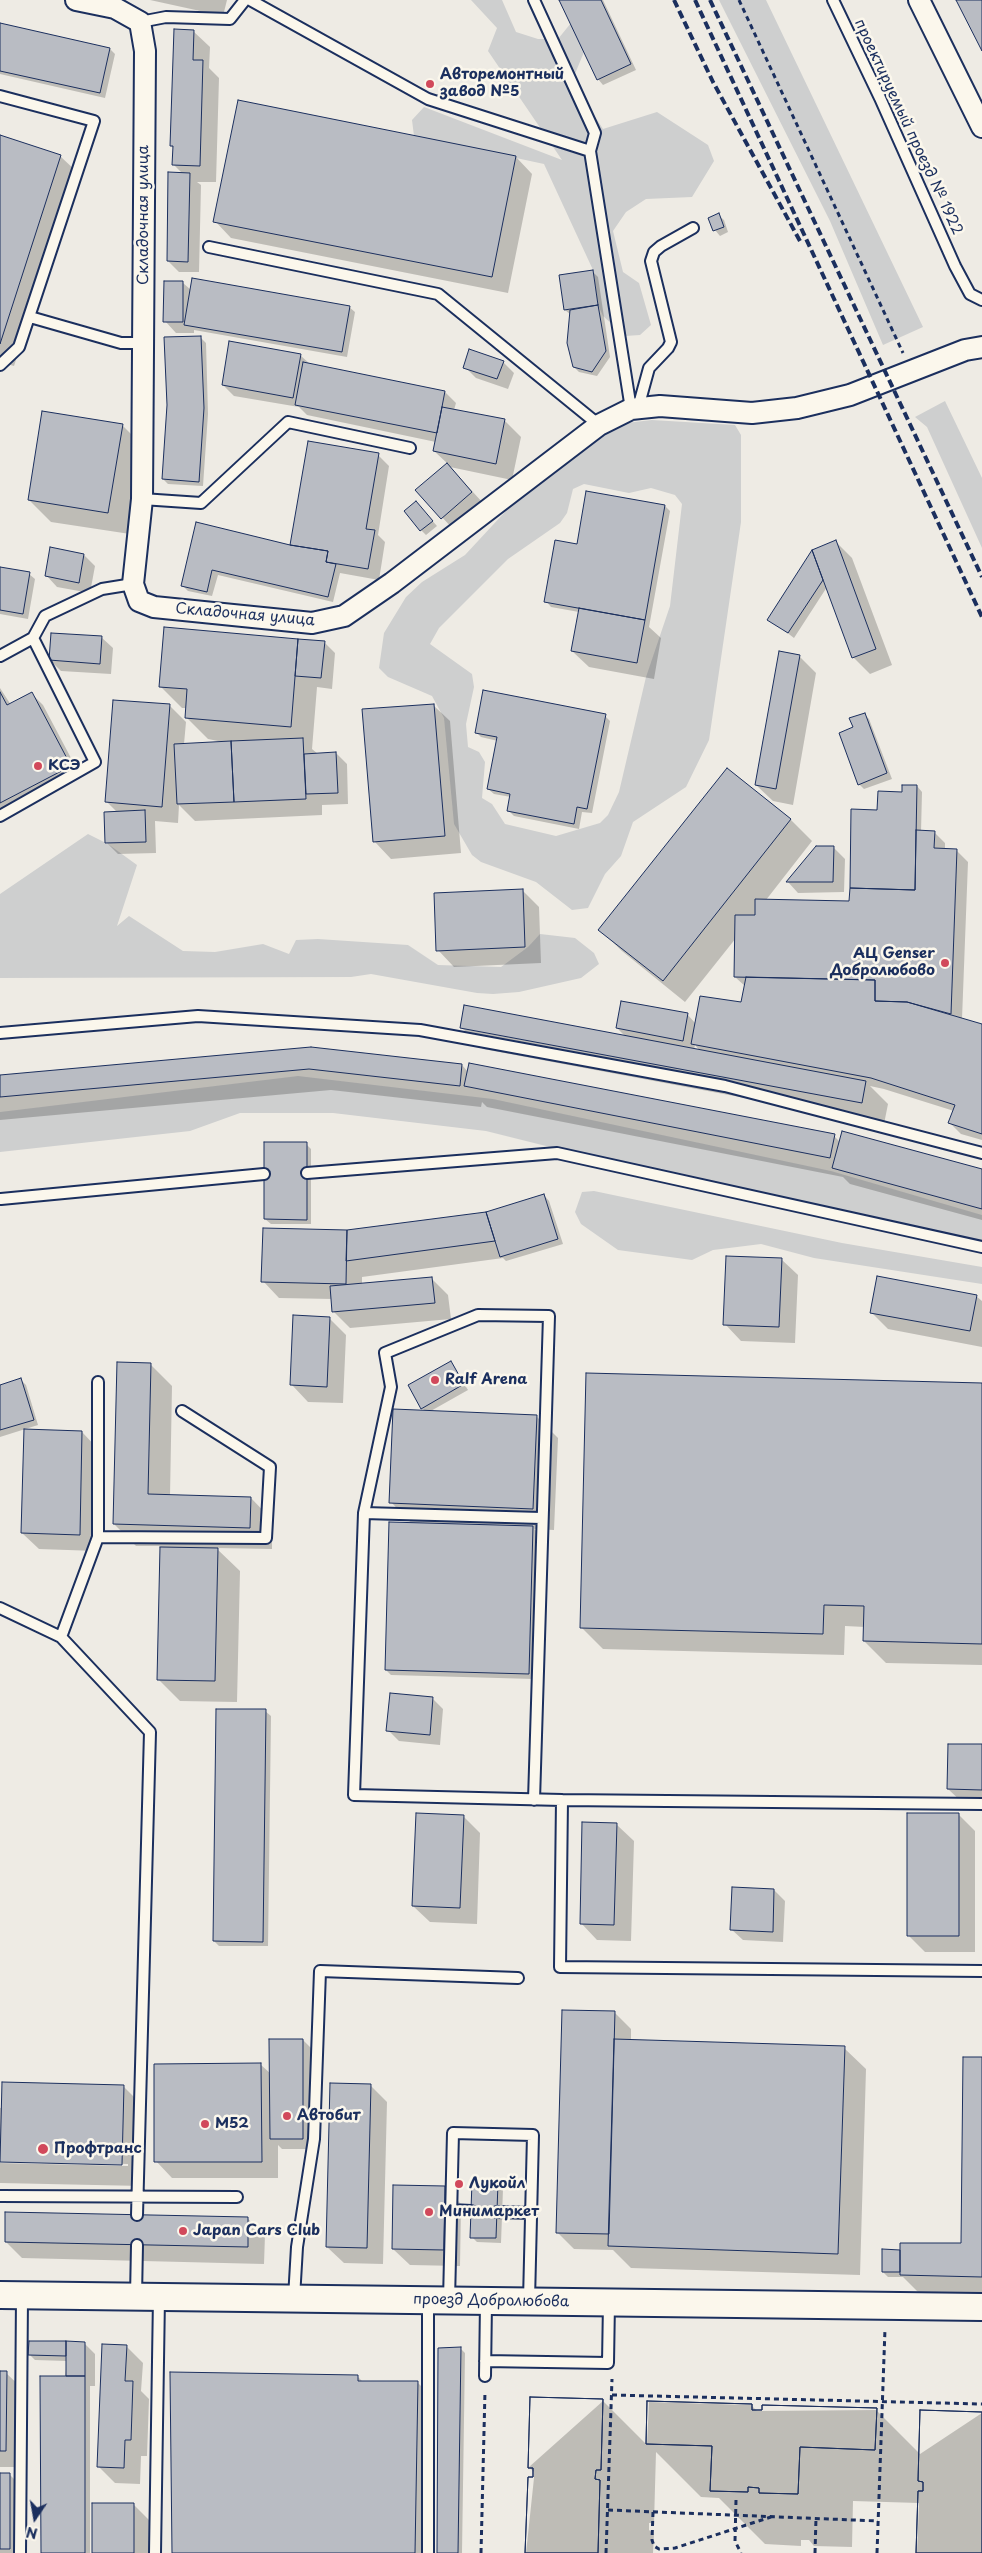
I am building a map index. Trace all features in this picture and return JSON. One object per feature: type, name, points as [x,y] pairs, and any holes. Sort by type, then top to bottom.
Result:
[{"type":"street","points":[[76,0],[115,8],[140,22]]},
{"type":"street","points":[[919,0],[982,127]]},
{"type":"street","name":"Складочная улица","points":[[140,22],[145,51],[142,499],[133,584],[139,600],[154,607],[312,623],[344,616],[392,583],[599,425],[634,408],[660,406],[752,413],[784,410],[850,395],[965,350],[982,347]]},
{"type":"street","name":"проезд Добролюбова","points":[[11,2295],[982,2306]]},
{"type":"lane","points":[[140,22],[166,16],[230,18],[245,0]]},
{"type":"lane","points":[[250,0],[428,99],[590,151]]},
{"type":"lane","points":[[534,0],[595,133],[590,151],[634,408]]},
{"type":"lane","name":"проектируемый проезд № 1922","points":[[833,0],[880,98],[955,266],[970,294],[982,300]]},
{"type":"lane","points":[[0,96],[94,121],[19,347],[0,365]]},
{"type":"lane","points":[[634,408],[649,368],[668,348],[671,342],[651,261],[654,252],[661,246],[693,228]]},
{"type":"lane","points":[[209,248],[438,294],[599,425]]},
{"type":"lane","points":[[30,316],[121,343],[143,343]]},
{"type":"lane","points":[[142,499],[201,503],[288,422],[410,448]]},
{"type":"lane","points":[[0,656],[33,638],[45,616],[102,589],[133,584]]},
{"type":"lane","points":[[0,816],[95,762],[33,638]]},
{"type":"lane","points":[[0,1033],[198,1016],[420,1030],[725,1086],[982,1153]]},
{"type":"lane","points":[[307,1173],[557,1153],[982,1247]]},
{"type":"lane","points":[[1,1199],[264,1174]]},
{"type":"lane","points":[[534,1800],[541,1518],[549,1316],[478,1315],[385,1353],[391,1386],[364,1513],[354,1795],[534,1800],[982,1804]]},
{"type":"lane","points":[[61,1637],[98,1537],[98,1382]]},
{"type":"lane","points":[[98,1537],[266,1538],[270,1467],[182,1411]]},
{"type":"lane","points":[[364,1513],[541,1518]]},
{"type":"lane","points":[[0,1608],[61,1637],[150,1732],[137,2215]]},
{"type":"lane","points":[[562,1800],[560,1967],[982,1971]]},
{"type":"lane","points":[[294,2298],[296,2248],[314,2139],[320,1971],[518,1978]]},
{"type":"lane","points":[[428,2553],[439,2300],[451,2210],[454,2133],[533,2135],[529,2302]]},
{"type":"lane","points":[[0,2196],[237,2197]]},
{"type":"lane","points":[[451,2210],[471,2211]]},
{"type":"lane","points":[[497,2212],[531,2213]]},
{"type":"lane","points":[[136,2245],[147,2297],[154,2553]]},
{"type":"lane","points":[[11,2295],[20,2553]]},
{"type":"lane","points":[[485,2376],[486,2300]]},
{"type":"lane","points":[[485,2361],[608,2363],[609,2302]]},
{"type":"path","points":[[739,0],[911,371]]},
{"type":"path","points":[[877,2553],[885,2324]]},
{"type":"path","points":[[606,2553],[613,2363],[608,2363]]},
{"type":"path","points":[[481,2553],[485,2376]]},
{"type":"path","points":[[612,2395],[982,2404]]},
{"type":"path","points":[[736,2500],[735,2541],[741,2553]]},
{"type":"path","points":[[608,2510],[878,2521]]},
{"type":"path","points":[[653,2512],[652,2540],[654,2546],[659,2549],[674,2548],[774,2516]]},
{"type":"path","points":[[815,2553],[816,2518]]},
{"type":"shaded area","points":[[471,0],[502,0],[516,32],[538,39],[558,39],[571,23],[584,52],[572,81],[603,129],[657,112],[708,145],[714,161],[692,197],[646,199],[626,212],[613,231],[623,272],[639,283],[651,325],[640,335],[625,336],[603,316],[598,305],[593,270],[544,164],[414,136],[412,120],[424,107],[562,160],[488,51],[497,28]]},
{"type":"shaded area","points":[[719,0],[766,0],[923,327],[883,345],[830,221]]},
{"type":"shaded area","points":[[945,401],[982,478],[982,548],[927,427],[915,417]]},
{"type":"shaded area","points":[[652,420],[735,425],[741,435],[741,522],[709,740],[686,787],[633,822],[621,856],[605,874],[588,908],[572,910],[536,882],[481,862],[472,855],[454,824],[444,718],[432,696],[388,677],[379,668],[384,633],[406,597],[422,582],[465,555],[517,499],[604,433],[626,423]],"holes":[[[584,484],[629,493],[651,488],[675,495],[682,504],[670,606],[646,677],[619,792],[608,815],[600,823],[556,836],[505,824],[492,804],[482,798],[485,762],[479,752],[468,747],[466,724],[474,687],[472,674],[430,644],[439,628],[508,559],[560,523],[567,513],[573,489]]]},
{"type":"shaded area","points":[[88,834],[108,844],[137,865],[117,926],[129,916],[183,951],[215,952],[263,944],[289,954],[296,940],[318,939],[408,945],[438,965],[501,967],[528,947],[540,934],[575,938],[594,953],[599,964],[581,978],[519,992],[493,994],[477,993],[371,974],[351,977],[0,978],[0,894]]},
{"type":"shaded area","points":[[298,1076],[493,1099],[831,1171],[982,1215],[982,1243],[646,1171],[486,1131],[333,1113],[240,1113],[190,1131],[0,1152],[0,1112]]},
{"type":"shaded area","points":[[594,1191],[842,1243],[982,1267],[982,1284],[814,1258],[761,1244],[713,1250],[692,1260],[618,1250],[581,1224],[575,1212],[582,1192]]},
{"type":"building","points":[[559,0],[601,0],[631,64],[597,80]]},
{"type":"building","points":[[956,0],[982,0],[982,51]]},
{"type":"building","points":[[0,23],[110,48],[100,93],[0,71]]},
{"type":"building","points":[[174,29],[194,30],[193,60],[203,60],[200,166],[172,165],[173,146],[170,146]]},
{"type":"building","points":[[238,100],[516,156],[492,277],[213,222]]},
{"type":"building","points":[[0,135],[61,155],[0,344]]},
{"type":"building","points":[[168,172],[190,173],[188,262],[167,261]]},
{"type":"building","points":[[719,213],[724,227],[713,231],[708,218]]},
{"type":"building","points":[[593,270],[598,305],[564,310],[559,275]]},
{"type":"building","points":[[192,278],[350,306],[342,352],[184,325]]},
{"type":"building","points":[[164,281],[183,281],[183,322],[163,322]]},
{"type":"building","points":[[598,305],[606,351],[592,372],[573,367],[567,343],[570,310]]},
{"type":"building","points":[[201,336],[204,408],[199,482],[162,479],[167,405],[164,337]]},
{"type":"building","points":[[229,341],[301,354],[293,398],[222,385]]},
{"type":"building","points":[[469,349],[504,361],[497,379],[463,368]]},
{"type":"building","points":[[303,362],[445,391],[437,433],[295,405]]},
{"type":"building","points":[[442,407],[505,419],[496,464],[433,451]]},
{"type":"building","points":[[42,411],[123,424],[108,513],[28,500]]},
{"type":"building","points":[[308,441],[379,453],[366,529],[375,530],[368,569],[326,562],[328,551],[290,545]]},
{"type":"building","points":[[447,463],[472,492],[441,519],[415,490]]},
{"type":"building","points":[[586,491],[665,505],[645,620],[544,602],[555,540],[577,544]]},
{"type":"building","points":[[416,501],[433,521],[420,531],[404,511]]},
{"type":"building","points":[[196,522],[290,545],[328,551],[326,562],[336,564],[328,597],[212,570],[207,592],[181,586]]},
{"type":"building","points":[[836,540],[876,649],[852,658],[812,550]]},
{"type":"building","points":[[50,547],[84,554],[79,583],[45,576]]},
{"type":"building","points":[[812,550],[823,580],[788,633],[767,620]]},
{"type":"building","points":[[0,567],[30,572],[23,614],[0,610]]},
{"type":"building","points":[[579,608],[645,620],[637,663],[571,651]]},
{"type":"building","points":[[164,627],[298,639],[291,727],[185,718],[187,689],[159,687]]},
{"type":"building","points":[[51,633],[102,636],[100,664],[49,660]]},
{"type":"building","points":[[298,639],[325,641],[321,678],[295,676]]},
{"type":"building","points":[[779,651],[800,655],[776,789],[755,785]]},
{"type":"building","points":[[483,690],[606,714],[587,809],[577,807],[574,824],[507,811],[510,794],[487,789],[497,737],[475,733]]},
{"type":"building","points":[[0,692],[7,705],[32,692],[71,766],[0,803]]},
{"type":"building","points":[[113,700],[170,704],[162,807],[105,802]]},
{"type":"building","points":[[434,704],[445,836],[373,842],[362,709]]},
{"type":"building","points":[[865,713],[887,773],[858,785],[839,733],[853,727],[849,718]]},
{"type":"building","points":[[303,738],[306,799],[234,802],[231,741]]},
{"type":"building","points":[[231,741],[234,802],[177,804],[174,744]]},
{"type":"building","points":[[336,752],[338,793],[306,794],[304,754]]},
{"type":"building","points":[[727,768],[791,819],[663,981],[598,930]]},
{"type":"building","points":[[902,785],[917,785],[915,890],[850,888],[851,809],[877,810],[878,791],[902,792]]},
{"type":"building","points":[[145,810],[146,842],[105,843],[104,812]]},
{"type":"building","points":[[916,830],[935,831],[934,848],[957,849],[951,1014],[907,1002],[875,1001],[875,980],[734,977],[735,915],[755,915],[755,899],[849,901],[850,888],[915,890]]},
{"type":"building","points":[[816,846],[834,846],[833,882],[786,882]]},
{"type":"building","points":[[523,889],[525,947],[436,951],[434,893]]},
{"type":"building","points":[[746,977],[875,980],[875,1001],[907,1002],[982,1024],[982,1134],[948,1123],[955,1105],[871,1078],[691,1044],[700,996],[741,1002]]},
{"type":"building","points":[[621,1001],[688,1013],[683,1041],[616,1028]]},
{"type":"building","points":[[464,1005],[866,1081],[862,1103],[460,1028]]},
{"type":"building","points":[[311,1047],[462,1064],[460,1086],[309,1069],[0,1097],[0,1075]]},
{"type":"building","points":[[469,1063],[835,1134],[830,1158],[464,1086]]},
{"type":"building","points":[[842,1131],[982,1169],[982,1209],[832,1168]]},
{"type":"building","points":[[264,1142],[307,1142],[307,1220],[264,1219]]},
{"type":"building","points":[[544,1194],[558,1239],[500,1257],[486,1212]]},
{"type":"building","points":[[486,1212],[495,1241],[346,1261],[347,1230]]},
{"type":"building","points":[[263,1228],[347,1230],[346,1284],[261,1282]]},
{"type":"building","points":[[726,1256],[782,1258],[779,1327],[723,1325]]},
{"type":"building","points":[[877,1276],[977,1295],[970,1331],[870,1313]]},
{"type":"building","points":[[432,1277],[435,1303],[332,1312],[330,1286]]},
{"type":"building","points":[[293,1315],[330,1317],[327,1387],[290,1385]]},
{"type":"building","points":[[451,1361],[464,1384],[421,1409],[408,1385]]},
{"type":"building","points":[[117,1362],[151,1363],[148,1494],[251,1497],[250,1528],[113,1524]]},
{"type":"building","points":[[586,1373],[982,1383],[982,1644],[863,1641],[864,1606],[824,1605],[823,1634],[580,1628]]},
{"type":"building","points":[[21,1378],[34,1420],[0,1430],[0,1385]]},
{"type":"building","points":[[393,1409],[537,1415],[533,1509],[389,1503]]},
{"type":"building","points":[[24,1429],[82,1431],[80,1535],[21,1533]]},
{"type":"building","points":[[389,1522],[533,1526],[529,1674],[385,1670]]},
{"type":"building","points":[[160,1547],[218,1548],[215,1681],[157,1680]]},
{"type":"building","points":[[390,1693],[433,1697],[430,1735],[386,1731]]},
{"type":"building","points":[[216,1709],[266,1709],[263,1942],[213,1941]]},
{"type":"building","points":[[948,1744],[982,1744],[982,1790],[947,1789]]},
{"type":"building","points":[[416,1813],[464,1815],[460,1908],[412,1906]]},
{"type":"building","points":[[907,1813],[959,1813],[959,1936],[907,1936]]},
{"type":"building","points":[[582,1822],[617,1823],[614,1925],[580,1924]]},
{"type":"building","points":[[732,1887],[774,1889],[773,1932],[730,1930]]},
{"type":"building","points":[[562,2010],[615,2011],[609,2234],[556,2233]]},
{"type":"building","points":[[269,2039],[303,2039],[303,2139],[270,2139]]},
{"type":"building","points":[[614,2039],[845,2046],[838,2254],[608,2246]]},
{"type":"building","points":[[963,2057],[982,2057],[982,2277],[900,2275],[900,2243],[961,2243]]},
{"type":"building","points":[[261,2063],[262,2162],[154,2162],[154,2064]]},
{"type":"building","points":[[2,2082],[124,2085],[122,2165],[0,2162]]},
{"type":"building","points":[[330,2083],[371,2084],[367,2248],[326,2247]]},
{"type":"building","points":[[472,2182],[498,2183],[496,2238],[470,2238]]},
{"type":"building","points":[[393,2185],[445,2186],[444,2250],[392,2249]]},
{"type":"building","points":[[5,2212],[248,2217],[248,2247],[5,2242]]},
{"type":"building","points":[[882,2249],[900,2250],[900,2272],[882,2272]]},
{"type":"building","points":[[29,2341],[66,2341],[66,2356],[28,2355]]},
{"type":"building","points":[[66,2341],[85,2342],[85,2376],[66,2376]]},
{"type":"building","points":[[102,2344],[127,2345],[125,2381],[133,2381],[131,2440],[125,2440],[124,2468],[97,2467]]},
{"type":"building","points":[[461,2347],[458,2553],[437,2553],[438,2348]]},
{"type":"building","points":[[0,2371],[7,2371],[6,2451],[0,2451]]},
{"type":"building","points":[[170,2372],[358,2375],[358,2381],[418,2381],[415,2553],[172,2553]]},
{"type":"building","points":[[40,2376],[85,2376],[85,2553],[41,2553]]},
{"type":"building","points":[[530,2397],[603,2399],[601,2470],[596,2470],[595,2479],[600,2480],[598,2553],[525,2553],[528,2477],[533,2477],[533,2468],[528,2468]]},
{"type":"building","points":[[530,2397],[603,2399],[601,2470],[596,2470],[595,2479],[600,2480],[598,2553],[525,2553],[528,2477],[533,2477],[533,2468],[528,2468]]},
{"type":"building","points":[[647,2401],[752,2404],[752,2410],[762,2410],[762,2405],[877,2408],[875,2450],[800,2447],[798,2494],[759,2493],[759,2488],[748,2487],[748,2492],[710,2491],[712,2446],[646,2444]]},
{"type":"building","points":[[647,2401],[752,2404],[752,2410],[762,2410],[762,2405],[877,2408],[875,2450],[800,2447],[798,2494],[759,2493],[759,2488],[748,2487],[748,2492],[710,2491],[712,2446],[646,2444]]},
{"type":"building","points":[[920,2410],[982,2412],[982,2553],[916,2553],[918,2491],[923,2491],[923,2482],[918,2481]]},
{"type":"building","points":[[920,2410],[982,2412],[982,2553],[916,2553],[918,2491],[923,2491],[923,2482],[918,2481]]},
{"type":"building","points":[[0,2473],[10,2473],[10,2549],[0,2549]]},
{"type":"building","points":[[92,2503],[134,2503],[134,2553],[92,2553]]},
{"type":"railway","points":[[674,0],[713,82],[800,241]]},
{"type":"railway","points":[[695,0],[982,617]]},
{"type":"railway","points":[[710,0],[982,577]]},
{"type":"place","name":"Авторемонтный завод №5","points":[[430,84]]},
{"type":"place","name":"КСЭ","points":[[38,766]]},
{"type":"place","name":"АЦ Genser Добролюбово","points":[[945,963]]},
{"type":"place","name":"Ralf Arena","points":[[435,1380]]},
{"type":"place","name":"Автобит","points":[[287,2116]]},
{"type":"place","name":"M52","points":[[205,2124]]},
{"type":"place","name":"Профтранс","points":[[43,2149]]},
{"type":"place","name":"Лукойл","points":[[459,2184]]},
{"type":"place","name":"Минимаркет","points":[[429,2212]]},
{"type":"place","name":"Japan Cars Club","points":[[183,2231]]}]
